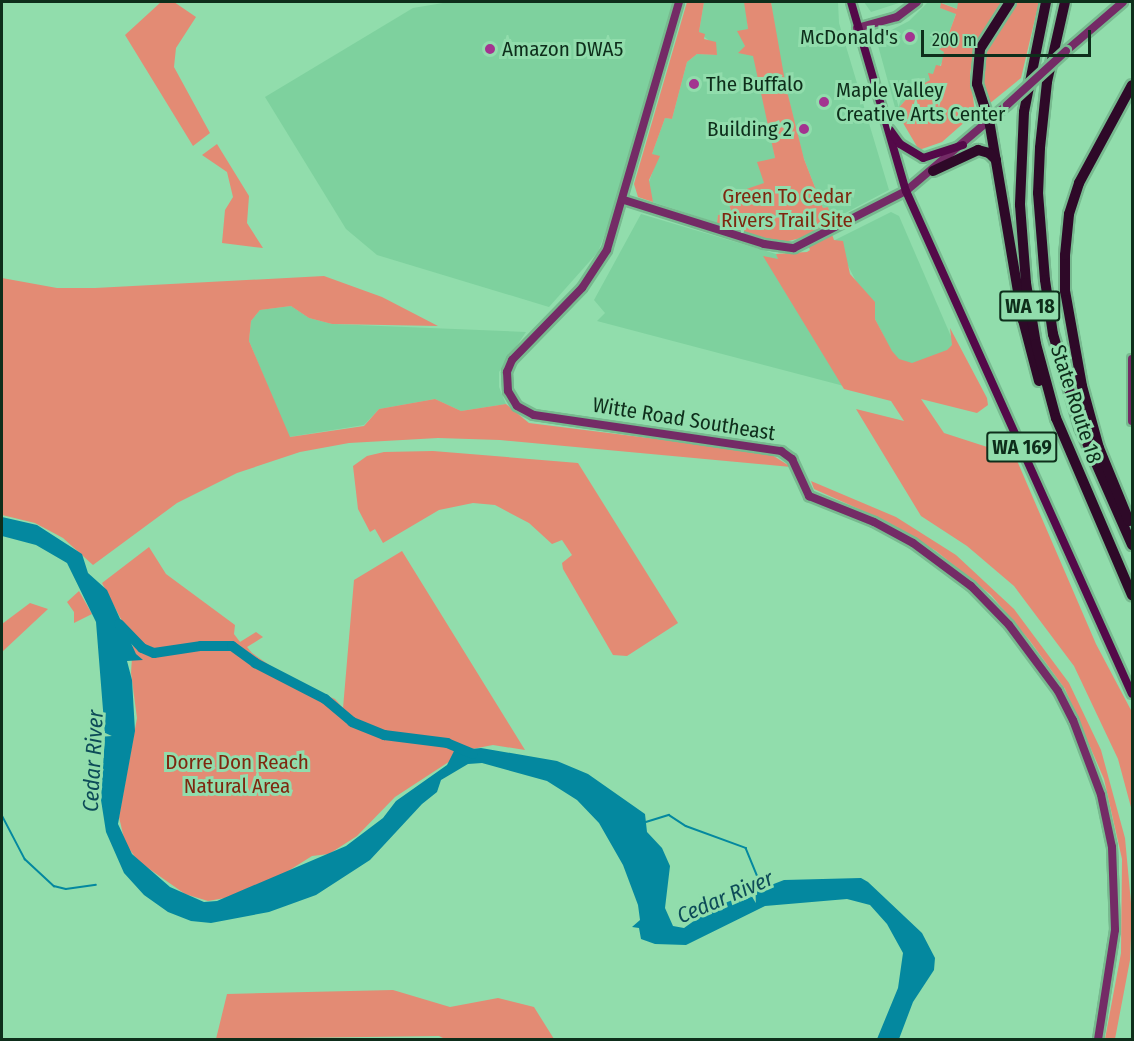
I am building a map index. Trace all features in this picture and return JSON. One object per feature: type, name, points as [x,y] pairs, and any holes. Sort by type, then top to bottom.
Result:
[{"type":"highway","points":[[1010,2],[984,40],[977,60],[977,84],[989,120],[1031,357],[1044,398],[1080,479]]},
{"type":"highway","name":"State Route 18","points":[[1046,2],[1024,112],[1020,205],[1023,258],[1036,344],[1056,418],[1080,479],[1132,595]]},
{"type":"highway","name":"State Route 18","points":[[1065,2],[1047,82],[1040,148],[1038,193],[1045,280],[1053,334],[1080,428],[1132,545]]},
{"type":"highway","points":[[1132,85],[1079,183],[1067,225],[1065,283],[1076,359],[1099,448],[1132,533]]},
{"type":"highway","points":[[933,171],[978,150],[989,153],[996,161]]},
{"type":"main road","name":"WA 169","points":[[851,2],[906,191],[1132,694]]},
{"type":"main road","points":[[885,123],[900,144],[922,158],[963,145]]},
{"type":"street","name":"Witte Road Southeast","points":[[679,2],[624,200],[607,250],[593,274],[512,360],[506,377],[510,396],[517,406],[534,415],[781,451],[792,459],[809,496],[874,522],[913,543],[971,586],[1009,625],[1058,691],[1072,720],[1101,795],[1112,847],[1114,930],[1098,1040]]},
{"type":"street","points":[[857,28],[897,17],[917,2]]},
{"type":"street","points":[[624,200],[764,244],[794,249],[906,191],[933,171],[1123,2]]},
{"type":"street","points":[[1132,358],[1132,421]]},
{"type":"shaded area","points":[[449,2],[674,2],[618,200],[598,252],[549,307],[377,255],[346,229],[265,97],[413,8]]},
{"type":"shaded area","points":[[704,2],[745,2],[748,29],[744,50],[757,57],[775,158],[764,184],[726,196],[732,213],[718,215],[717,223],[653,202],[648,185],[655,165],[652,154],[665,118],[672,119],[687,62],[697,54],[717,55],[715,46],[699,32]]},
{"type":"shaded area","points":[[771,2],[838,2],[839,23],[889,190],[832,220],[828,207],[823,208],[803,156],[780,64]]},
{"type":"shaded area","points":[[864,2],[902,2],[871,12]]},
{"type":"shaded area","points":[[928,2],[958,2],[959,5],[958,9],[942,3],[940,8],[956,13],[944,48],[940,49],[944,51],[944,59],[931,80],[916,88],[896,111],[876,38],[909,21]]},
{"type":"shaded area","points":[[891,212],[899,216],[956,348],[901,370],[835,240]]},
{"type":"shaded area","points":[[641,214],[776,254],[844,386],[597,321],[605,313],[594,300]]},
{"type":"shaded area","points":[[291,306],[309,318],[332,324],[526,332],[499,372],[499,387],[506,404],[461,411],[435,399],[379,409],[364,425],[289,437],[249,341],[251,321],[260,310]]},
{"type":"green space","points":[[161,2],[174,2],[196,17],[176,48],[174,67],[210,133],[193,146],[125,35]]},
{"type":"green space","points":[[687,2],[704,2],[699,32],[705,34],[704,39],[716,42],[717,55],[697,54],[687,62],[672,119],[665,118],[652,154],[660,156],[649,180],[653,202],[638,197],[634,184]]},
{"type":"green space","name":"Green To Cedar Rivers Trail Site","points":[[744,2],[771,2],[786,87],[804,159],[823,208],[828,207],[832,220],[828,223],[834,240],[843,241],[850,274],[875,302],[875,319],[892,351],[899,359],[912,363],[947,350],[952,345],[950,328],[987,398],[988,405],[977,413],[921,399],[944,433],[1015,456],[1096,644],[1132,712],[1132,811],[1118,759],[1074,666],[1014,586],[967,546],[921,516],[856,409],[904,421],[891,401],[844,389],[763,256],[778,259],[776,254],[807,252],[810,250],[805,237],[780,243],[717,223],[718,215],[732,213],[726,196],[764,183],[757,162],[775,158],[753,56],[738,53],[745,46],[737,31],[748,29]]},
{"type":"green space","points":[[958,2],[1002,2],[974,51],[970,74],[975,113],[942,142],[919,150],[896,111],[916,88],[930,80],[928,73],[933,74],[936,65],[941,66],[944,52],[939,49],[944,47],[956,14],[940,8],[941,3],[957,9]]},
{"type":"green space","points":[[1013,2],[1039,2],[1021,78],[989,104],[983,88],[982,57]]},
{"type":"green space","points":[[217,144],[249,196],[247,223],[263,248],[222,243],[225,210],[233,197],[227,172],[202,155]]},
{"type":"green space","points":[[324,276],[382,297],[438,326],[332,324],[309,318],[291,306],[260,310],[251,321],[249,341],[290,437],[364,426],[379,409],[435,399],[461,411],[506,404],[529,423],[769,453],[791,467],[500,440],[438,438],[349,443],[300,452],[237,473],[177,503],[93,565],[63,538],[35,523],[2,515],[2,278],[57,288],[95,288]]},
{"type":"green space","points":[[433,451],[578,463],[678,623],[627,656],[613,655],[563,569],[562,563],[572,555],[562,540],[552,544],[529,523],[495,505],[473,503],[439,510],[383,543],[375,529],[370,532],[358,509],[353,466],[367,456],[384,452]]},
{"type":"green space","points":[[811,481],[896,517],[956,555],[1014,609],[1069,683],[1101,750],[1125,838],[1132,914],[1130,960],[1115,1039],[1105,1039],[1121,953],[1122,859],[1104,779],[1065,689],[1030,641],[991,595],[936,551],[888,522],[814,489]]},
{"type":"green space","name":"Dorre Don Reach Natural Area","points":[[149,547],[166,574],[235,625],[234,634],[240,642],[256,632],[263,637],[247,647],[252,653],[294,682],[335,699],[343,708],[354,580],[402,551],[525,750],[493,745],[467,750],[395,797],[357,836],[329,854],[312,856],[277,878],[225,898],[208,901],[185,894],[138,861],[125,843],[119,817],[137,718],[131,673],[133,642],[102,583]]},
{"type":"green space","points":[[79,591],[92,614],[74,623],[74,612],[67,602]]},
{"type":"green space","points":[[30,603],[48,609],[2,652],[2,624]]},
{"type":"green space","points":[[393,990],[450,1007],[498,998],[534,1007],[554,1039],[447,1040],[439,1036],[216,1039],[227,994]]},
{"type":"water","name":"Cedar River","points":[[2,517],[37,525],[82,554],[88,573],[107,590],[136,654],[143,660],[127,661],[132,680],[135,731],[118,824],[132,854],[170,887],[204,902],[217,901],[346,846],[383,818],[396,801],[447,765],[454,751],[481,748],[557,761],[588,774],[645,814],[647,832],[662,848],[670,866],[665,908],[673,926],[684,928],[712,908],[784,880],[861,878],[868,882],[922,933],[935,958],[934,970],[913,1002],[899,1039],[877,1039],[898,988],[903,953],[887,924],[870,905],[847,899],[765,906],[686,945],[655,944],[641,939],[639,928],[632,927],[640,920],[638,905],[623,865],[599,823],[577,800],[547,781],[482,763],[468,764],[441,780],[437,792],[422,804],[370,860],[316,895],[269,912],[211,923],[191,921],[168,912],[144,895],[124,873],[106,832],[101,800],[105,735],[96,622],[67,563],[36,545],[2,536]]},
{"type":"waterway","name":"Cedar River","points":[[119,624],[142,648],[154,653],[201,646],[232,646],[255,663],[325,699],[352,722],[384,735],[447,743],[473,754]]},
{"type":"waterway","points":[[2,815],[25,859],[54,886],[66,889],[96,885]]},
{"type":"waterway","points":[[646,822],[669,815],[686,826],[746,848],[762,887]]},
{"type":"place","name":"McDonald's","points":[[910,37]]},
{"type":"place","name":"Amazon DWA5","points":[[490,49]]},
{"type":"place","name":"The Buffalo","points":[[694,84]]},
{"type":"place","name":"Maple Valley Creative Arts Center","points":[[824,102]]},
{"type":"place","name":"Building 2","points":[[804,129]]}]
